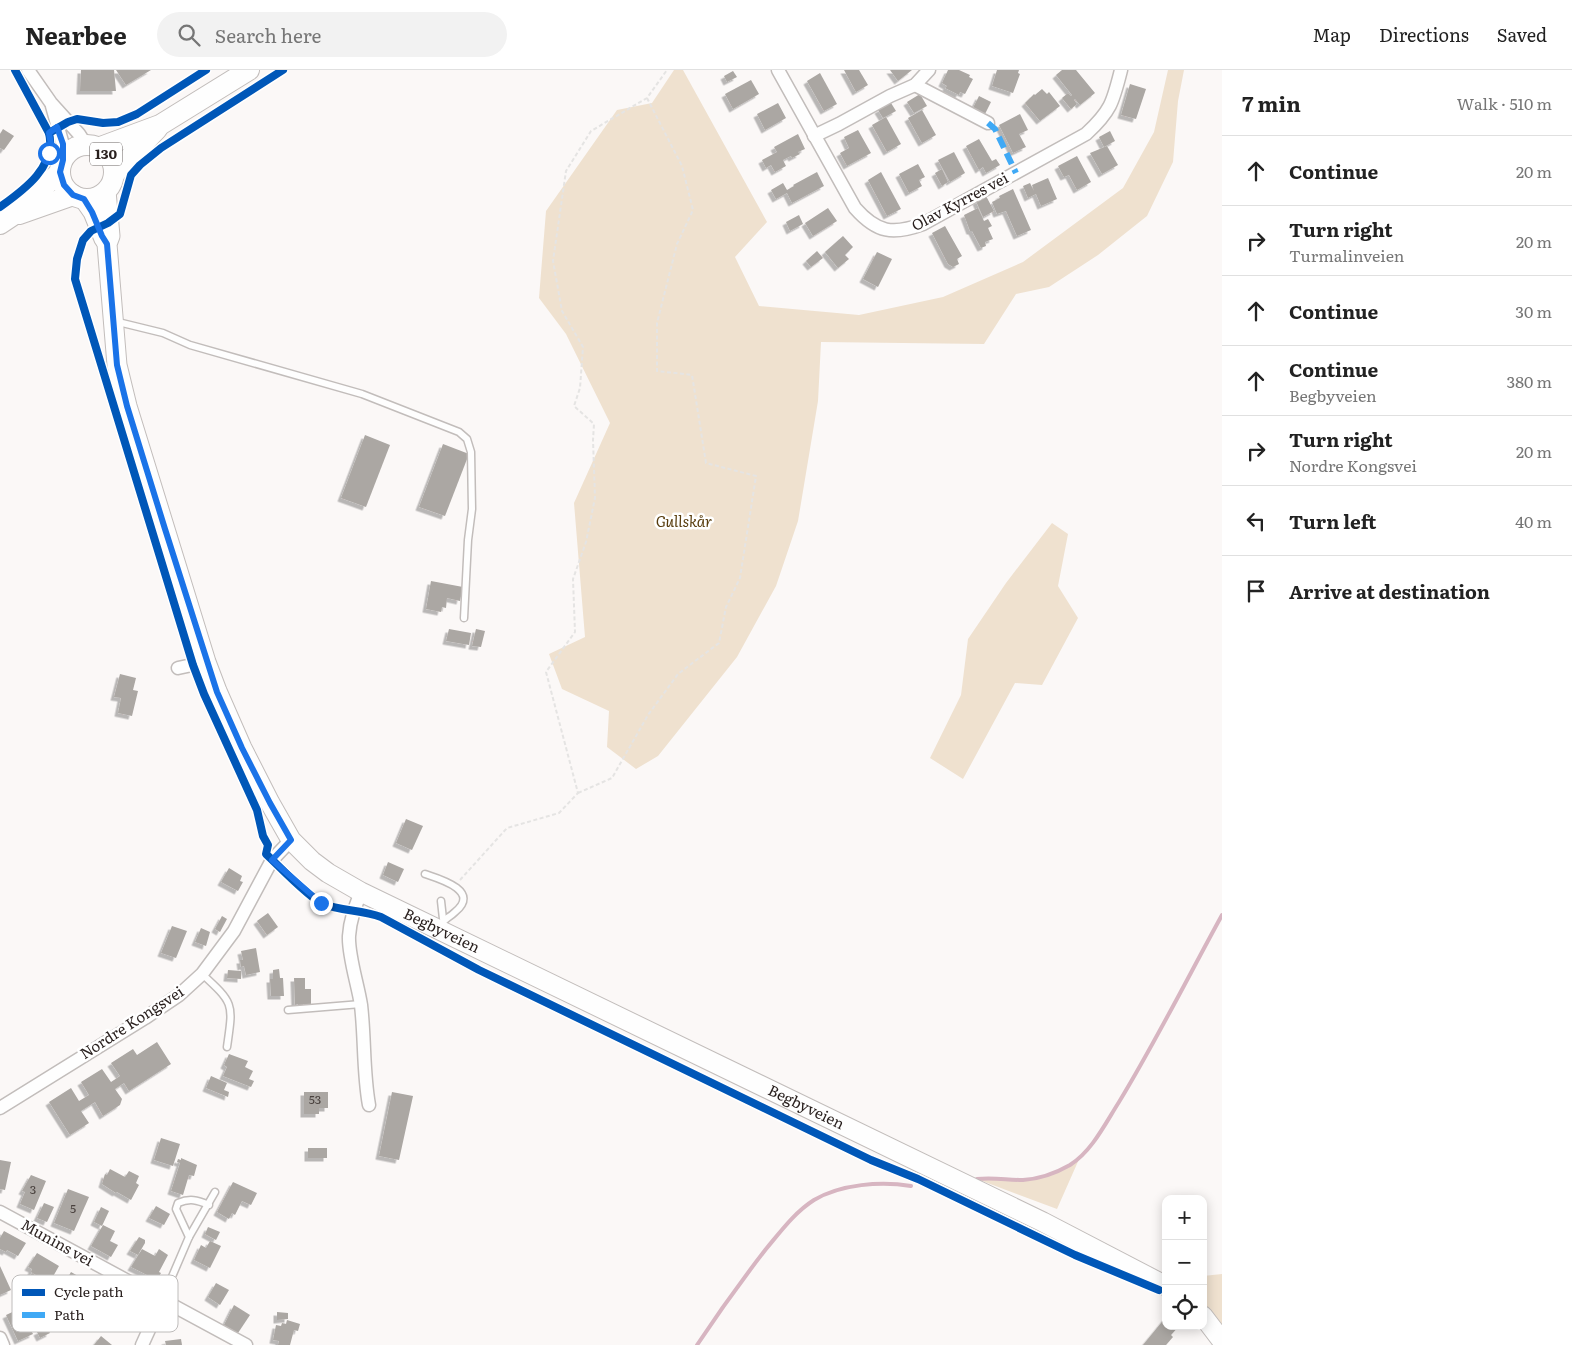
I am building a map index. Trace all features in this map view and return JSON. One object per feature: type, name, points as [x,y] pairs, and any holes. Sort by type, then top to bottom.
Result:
[{"type":"main road","name":"130","points":[[6,220],[62,166],[73,150],[92,147],[160,125],[249,70]]},
{"type":"main road","name":"130","points":[[6,220],[78,197],[92,199],[100,196],[160,125]]},
{"type":"main road","name":"130","points":[[92,147],[108,156],[114,167],[110,182]]},
{"type":"main road","points":[[62,166],[64,185],[78,197]]},
{"type":"main road","name":"Begbyveien","points":[[110,182],[110,236],[107,244],[117,365],[127,406],[217,692],[242,748],[291,840],[312,861],[334,877],[361,892],[440,924],[1164,1285]]},
{"type":"main road","name":"Begbyveien","points":[[78,197],[92,212],[107,244]]},
{"type":"main road","points":[[1207,1321],[1222,1340]]},
{"type":"street","points":[[28,70],[51,103],[92,147]]},
{"type":"street","name":"Olav Kyrres vei","points":[[778,70],[855,208],[872,226],[895,232],[923,224],[1086,134],[1103,118],[1113,100],[1121,70]]},
{"type":"street","points":[[814,136],[915,85],[928,70]]},
{"type":"street","points":[[915,85],[988,123]]},
{"type":"street","points":[[51,103],[63,144],[62,166]]},
{"type":"street","points":[[178,668],[206,662]]},
{"type":"street","name":"Nordre Kongsvei","points":[[0,1108],[179,995],[202,974],[234,931],[272,860],[291,840]]},
{"type":"street","points":[[361,892],[353,910],[349,938],[361,1004],[365,1085],[369,1105]]},
{"type":"street","name":"Munins vei","points":[[0,1212],[115,1275]]},
{"type":"street","name":"Munins vei","points":[[178,1309],[246,1345]]},
{"type":"street","points":[[142,1345],[148,1332]]},
{"type":"street","points":[[0,1338],[3,1345]]},
{"type":"lane","points":[[113,320],[164,334],[190,345],[362,394],[459,432],[467,439],[472,452],[472,509],[468,540],[464,618]]},
{"type":"lane","points":[[425,874],[455,885],[462,894],[462,902],[456,912],[440,924]]},
{"type":"lane","points":[[440,901],[440,924]]},
{"type":"lane","points":[[202,974],[219,989],[231,1007],[227,1047]]},
{"type":"lane","points":[[288,1010],[361,1004]]},
{"type":"lane","points":[[173,1275],[189,1237],[215,1192]]},
{"type":"lane","points":[[189,1237],[176,1209],[178,1203],[186,1200],[197,1200],[208,1205]]},
{"type":"path","points":[[578,794],[546,672],[575,632],[573,579],[586,542],[595,498],[594,424],[574,406],[580,388],[583,347],[562,311],[553,261],[566,171],[591,131],[647,98],[667,70]]},
{"type":"path","points":[[455,885],[507,828],[559,813],[578,794],[612,778],[648,715],[678,674],[719,643],[726,607],[740,578],[756,476],[706,463],[692,375],[657,371],[658,323],[677,244],[694,210],[682,166],[647,98]]},
{"type":"green space","name":"Gullskår","points":[[674,70],[683,70],[767,222],[735,257],[759,306],[859,315],[943,297],[1023,262],[1123,188],[1154,132],[1168,70],[1184,70],[1178,101],[1173,162],[1147,216],[1098,255],[1049,287],[1016,294],[984,344],[821,342],[818,401],[798,521],[776,586],[737,657],[658,756],[636,769],[607,747],[609,711],[562,689],[549,654],[585,637],[574,503],[610,423],[566,334],[539,298],[546,211],[617,110],[652,103]]},
{"type":"green space","points":[[1052,523],[1068,534],[1058,586],[1078,618],[1042,685],[1015,683],[963,779],[930,758],[961,695],[968,639],[1006,583]]},
{"type":"green space","points":[[1080,1157],[1057,1209],[977,1179],[1029,1180],[1059,1170]]},
{"type":"green space","points":[[1222,1274],[1222,1342],[1207,1314],[1207,1276]]},
{"type":"building","points":[[81,70],[114,70],[116,91],[80,91]]},
{"type":"building","points":[[116,70],[151,70],[126,85]]},
{"type":"building","points":[[844,70],[859,70],[868,85],[856,92]]},
{"type":"building","points":[[890,70],[912,70],[898,81]]},
{"type":"building","points":[[948,70],[959,70],[970,75],[969,77],[973,79],[965,94],[960,92],[959,95],[945,88],[947,86],[942,83]]},
{"type":"building","points":[[997,70],[1019,70],[1018,73],[1020,74],[1013,93],[992,86]]},
{"type":"building","points":[[1062,70],[1076,70],[1095,93],[1080,105],[1075,99],[1077,104],[1071,109],[1062,98],[1068,93],[1072,95],[1056,75]]},
{"type":"building","points":[[733,71],[737,77],[727,82],[724,76]]},
{"type":"building","points":[[820,73],[837,104],[824,111],[807,81]]},
{"type":"building","points":[[751,80],[759,94],[733,109],[725,94]]},
{"type":"building","points":[[1130,84],[1146,89],[1136,119],[1121,115]]},
{"type":"building","points":[[1042,89],[1047,94],[1049,92],[1060,106],[1040,121],[1025,103]]},
{"type":"building","points":[[920,94],[927,106],[914,113],[907,102]]},
{"type":"building","points":[[979,96],[991,102],[985,114],[973,108]]},
{"type":"building","points":[[778,103],[786,118],[765,130],[757,114]]},
{"type":"building","points":[[891,103],[896,111],[883,118],[878,110]]},
{"type":"building","points":[[922,110],[936,135],[922,143],[908,118]]},
{"type":"building","points":[[1020,114],[1028,130],[1019,134],[1026,147],[1013,153],[999,125]]},
{"type":"building","points":[[886,117],[901,144],[887,152],[872,125]]},
{"type":"building","points":[[3,129],[14,136],[4,150],[0,148],[0,134]]},
{"type":"building","points":[[858,130],[871,153],[847,166],[840,153],[849,148],[844,137]]},
{"type":"building","points":[[1110,131],[1115,141],[1104,147],[1099,137]]},
{"type":"building","points":[[798,134],[805,149],[798,152],[800,154],[792,158],[791,156],[783,160],[786,166],[775,172],[771,165],[766,168],[762,160],[777,152],[774,147]]},
{"type":"building","points":[[979,139],[992,161],[996,159],[1000,165],[986,173],[983,167],[979,170],[966,146]]},
{"type":"building","points":[[1107,146],[1118,165],[1102,174],[1090,153]]},
{"type":"building","points":[[954,152],[965,173],[950,182],[938,160]]},
{"type":"building","points":[[1077,156],[1091,182],[1077,190],[1069,175],[1064,177],[1058,166]]},
{"type":"building","points":[[918,164],[925,177],[919,180],[922,186],[909,193],[899,174]]},
{"type":"building","points":[[942,169],[948,182],[942,186],[935,173]]},
{"type":"building","points":[[817,172],[824,186],[792,203],[787,193],[776,199],[771,190],[783,183],[787,190]]},
{"type":"building","points":[[881,172],[901,209],[887,216],[868,180]]},
{"type":"building","points":[[1048,178],[1057,199],[1041,206],[1036,194],[1028,198],[1023,186],[1030,183],[1034,191],[1032,185]]},
{"type":"building","points":[[1013,189],[1031,230],[1017,236],[1006,211],[997,214],[992,202]]},
{"type":"building","points":[[986,196],[994,211],[983,217],[976,201]]},
{"type":"building","points":[[828,208],[837,221],[813,236],[805,223]]},
{"type":"building","points":[[978,208],[984,221],[988,219],[992,226],[988,228],[993,239],[985,242],[986,246],[981,248],[972,231],[970,231],[964,215]]},
{"type":"building","points":[[799,215],[803,224],[790,231],[786,222]]},
{"type":"building","points":[[945,226],[962,256],[957,259],[959,264],[953,267],[948,264],[932,233]]},
{"type":"building","points":[[843,236],[853,247],[845,255],[849,259],[838,268],[825,252]]},
{"type":"building","points":[[817,251],[823,258],[811,267],[806,261]]},
{"type":"building","points":[[877,252],[892,259],[878,287],[863,279]]},
{"type":"building","points":[[365,435],[390,445],[366,507],[341,498]]},
{"type":"building","points":[[443,444],[469,454],[445,516],[419,507]]},
{"type":"building","points":[[431,581],[463,587],[460,601],[447,598],[446,608],[442,607],[441,612],[426,609]]},
{"type":"building","points":[[449,629],[471,633],[469,645],[446,641]]},
{"type":"building","points":[[476,629],[485,631],[481,647],[472,646]]},
{"type":"building","points":[[120,674],[136,678],[133,690],[138,691],[132,716],[118,713],[121,698],[114,697]]},
{"type":"building","points":[[406,819],[423,826],[412,850],[396,843]]},
{"type":"building","points":[[388,862],[404,869],[398,882],[383,875]]},
{"type":"building","points":[[229,868],[242,876],[240,881],[243,882],[238,891],[221,882]]},
{"type":"building","points":[[268,913],[278,927],[267,935],[257,921]]},
{"type":"building","points":[[222,916],[227,919],[220,932],[215,929]]},
{"type":"building","points":[[172,926],[187,931],[176,958],[161,953]]},
{"type":"building","points":[[201,928],[210,932],[206,946],[195,942]]},
{"type":"building","points":[[256,948],[260,972],[246,975],[244,966],[241,967],[240,960],[243,960],[241,951]]},
{"type":"building","points":[[279,969],[280,978],[283,978],[284,996],[271,996],[270,979],[273,979],[273,970]]},
{"type":"building","points":[[228,970],[241,971],[241,979],[227,978]]},
{"type":"building","points":[[294,978],[305,978],[305,989],[311,989],[311,1004],[303,1004],[304,1007],[298,1007],[298,1004],[295,1005]]},
{"type":"building","points":[[157,1042],[171,1064],[129,1091],[124,1083],[115,1089],[122,1099],[120,1105],[103,1116],[95,1102],[81,1111],[89,1123],[70,1135],[49,1102],[71,1088],[79,1101],[89,1095],[81,1082],[102,1069],[111,1082],[120,1076],[111,1063],[133,1049],[137,1055]]},
{"type":"building","points":[[229,1054],[248,1061],[245,1067],[253,1071],[249,1079],[254,1081],[251,1087],[223,1076],[227,1067],[224,1065]]},
{"type":"building","points":[[211,1076],[227,1083],[224,1090],[229,1092],[228,1097],[206,1088]]},
{"type":"building","points":[[304,1092],[328,1092],[328,1108],[319,1108],[319,1114],[304,1114]]},
{"type":"building","points":[[392,1092],[413,1096],[399,1160],[379,1156]]},
{"type":"building","points":[[161,1138],[180,1144],[173,1166],[154,1160]]},
{"type":"building","points":[[308,1148],[327,1148],[327,1158],[308,1158]]},
{"type":"building","points":[[181,1158],[197,1165],[194,1176],[189,1175],[183,1195],[171,1191],[180,1163],[177,1162]]},
{"type":"building","points":[[0,1160],[11,1162],[5,1190],[0,1189]]},
{"type":"building","points":[[110,1169],[125,1177],[129,1171],[139,1176],[136,1183],[139,1185],[131,1200],[102,1184],[105,1174],[107,1175]]},
{"type":"building","points":[[31,1175],[46,1181],[34,1210],[20,1204],[25,1192],[22,1191]]},
{"type":"building","points":[[233,1182],[257,1193],[251,1205],[242,1201],[235,1215],[232,1213],[229,1219],[217,1212]]},
{"type":"building","points":[[68,1189],[89,1197],[74,1231],[54,1223]]},
{"type":"building","points":[[44,1203],[54,1207],[47,1222],[37,1218]]},
{"type":"building","points":[[156,1206],[170,1214],[164,1225],[149,1218]]},
{"type":"building","points":[[101,1207],[109,1211],[102,1226],[94,1222]]},
{"type":"building","points":[[103,1225],[115,1231],[110,1241],[118,1245],[111,1257],[91,1246]]},
{"type":"building","points":[[208,1227],[220,1232],[216,1240],[205,1234]]},
{"type":"building","points":[[4,1231],[26,1243],[18,1256],[7,1250],[6,1252],[0,1249],[0,1238]]},
{"type":"building","points":[[139,1237],[145,1240],[145,1243],[138,1255],[130,1251]]},
{"type":"building","points":[[210,1241],[221,1246],[210,1268],[194,1260],[201,1245],[206,1248]]},
{"type":"building","points":[[142,1249],[155,1256],[159,1249],[168,1255],[159,1272],[161,1273],[160,1275],[147,1275],[131,1267]]},
{"type":"building","points":[[37,1253],[59,1266],[54,1275],[36,1275],[28,1267]]},
{"type":"building","points":[[0,1266],[11,1290],[0,1295]]},
{"type":"building","points":[[216,1283],[229,1290],[220,1305],[208,1297]]},
{"type":"building","points":[[234,1305],[250,1315],[238,1333],[224,1325]]},
{"type":"building","points":[[12,1312],[12,1328],[6,1315]]},
{"type":"building","points":[[277,1312],[288,1313],[288,1319],[277,1320]]},
{"type":"building","points":[[287,1320],[300,1324],[298,1331],[294,1330],[290,1345],[278,1345],[279,1341],[273,1340],[276,1325],[286,1324]]},
{"type":"building","points":[[1162,1322],[1162,1330],[1175,1330],[1171,1335],[1173,1337],[1166,1345],[1143,1345]]},
{"type":"building","points":[[14,1332],[32,1332],[33,1334],[18,1341]]},
{"type":"building","points":[[37,1332],[50,1332],[50,1333],[40,1338]]},
{"type":"building","points":[[101,1336],[112,1345],[94,1345]]},
{"type":"building","points":[[181,1339],[182,1345],[166,1345],[165,1341]]},
{"type":"waterway","points":[[977,1179],[1023,1180],[1041,1177],[1070,1165],[1085,1152],[1103,1128],[1133,1079],[1222,915]]},
{"type":"waterway","points":[[697,1345],[766,1249],[788,1222],[807,1205],[836,1190],[849,1187],[874,1184],[911,1186]]},
{"type":"marked path","points":[[988,123],[995,129],[1016,173]]},
{"type":"cycle path","points":[[15,70],[49,133]]},
{"type":"cycle path","points":[[0,207],[28,185],[43,166],[48,156],[50,145],[49,133],[77,119],[103,123],[118,122],[137,114],[206,70]]},
{"type":"cycle path","points":[[283,70],[161,148],[140,165],[131,175],[120,214],[108,223],[91,231],[83,240],[77,259],[75,279],[193,665],[204,694],[257,810],[263,836],[268,845],[266,854],[302,889],[323,904],[381,917],[479,970],[871,1160],[918,1179],[1075,1255],[1159,1290]]},
{"type":"route","points":[[49,153],[51,145],[49,133],[57,127],[63,144],[61,179],[68,191],[78,198],[84,199],[107,244],[110,260],[114,339],[119,376],[206,662],[228,719],[270,803],[291,840],[272,860],[321,903]]}]
